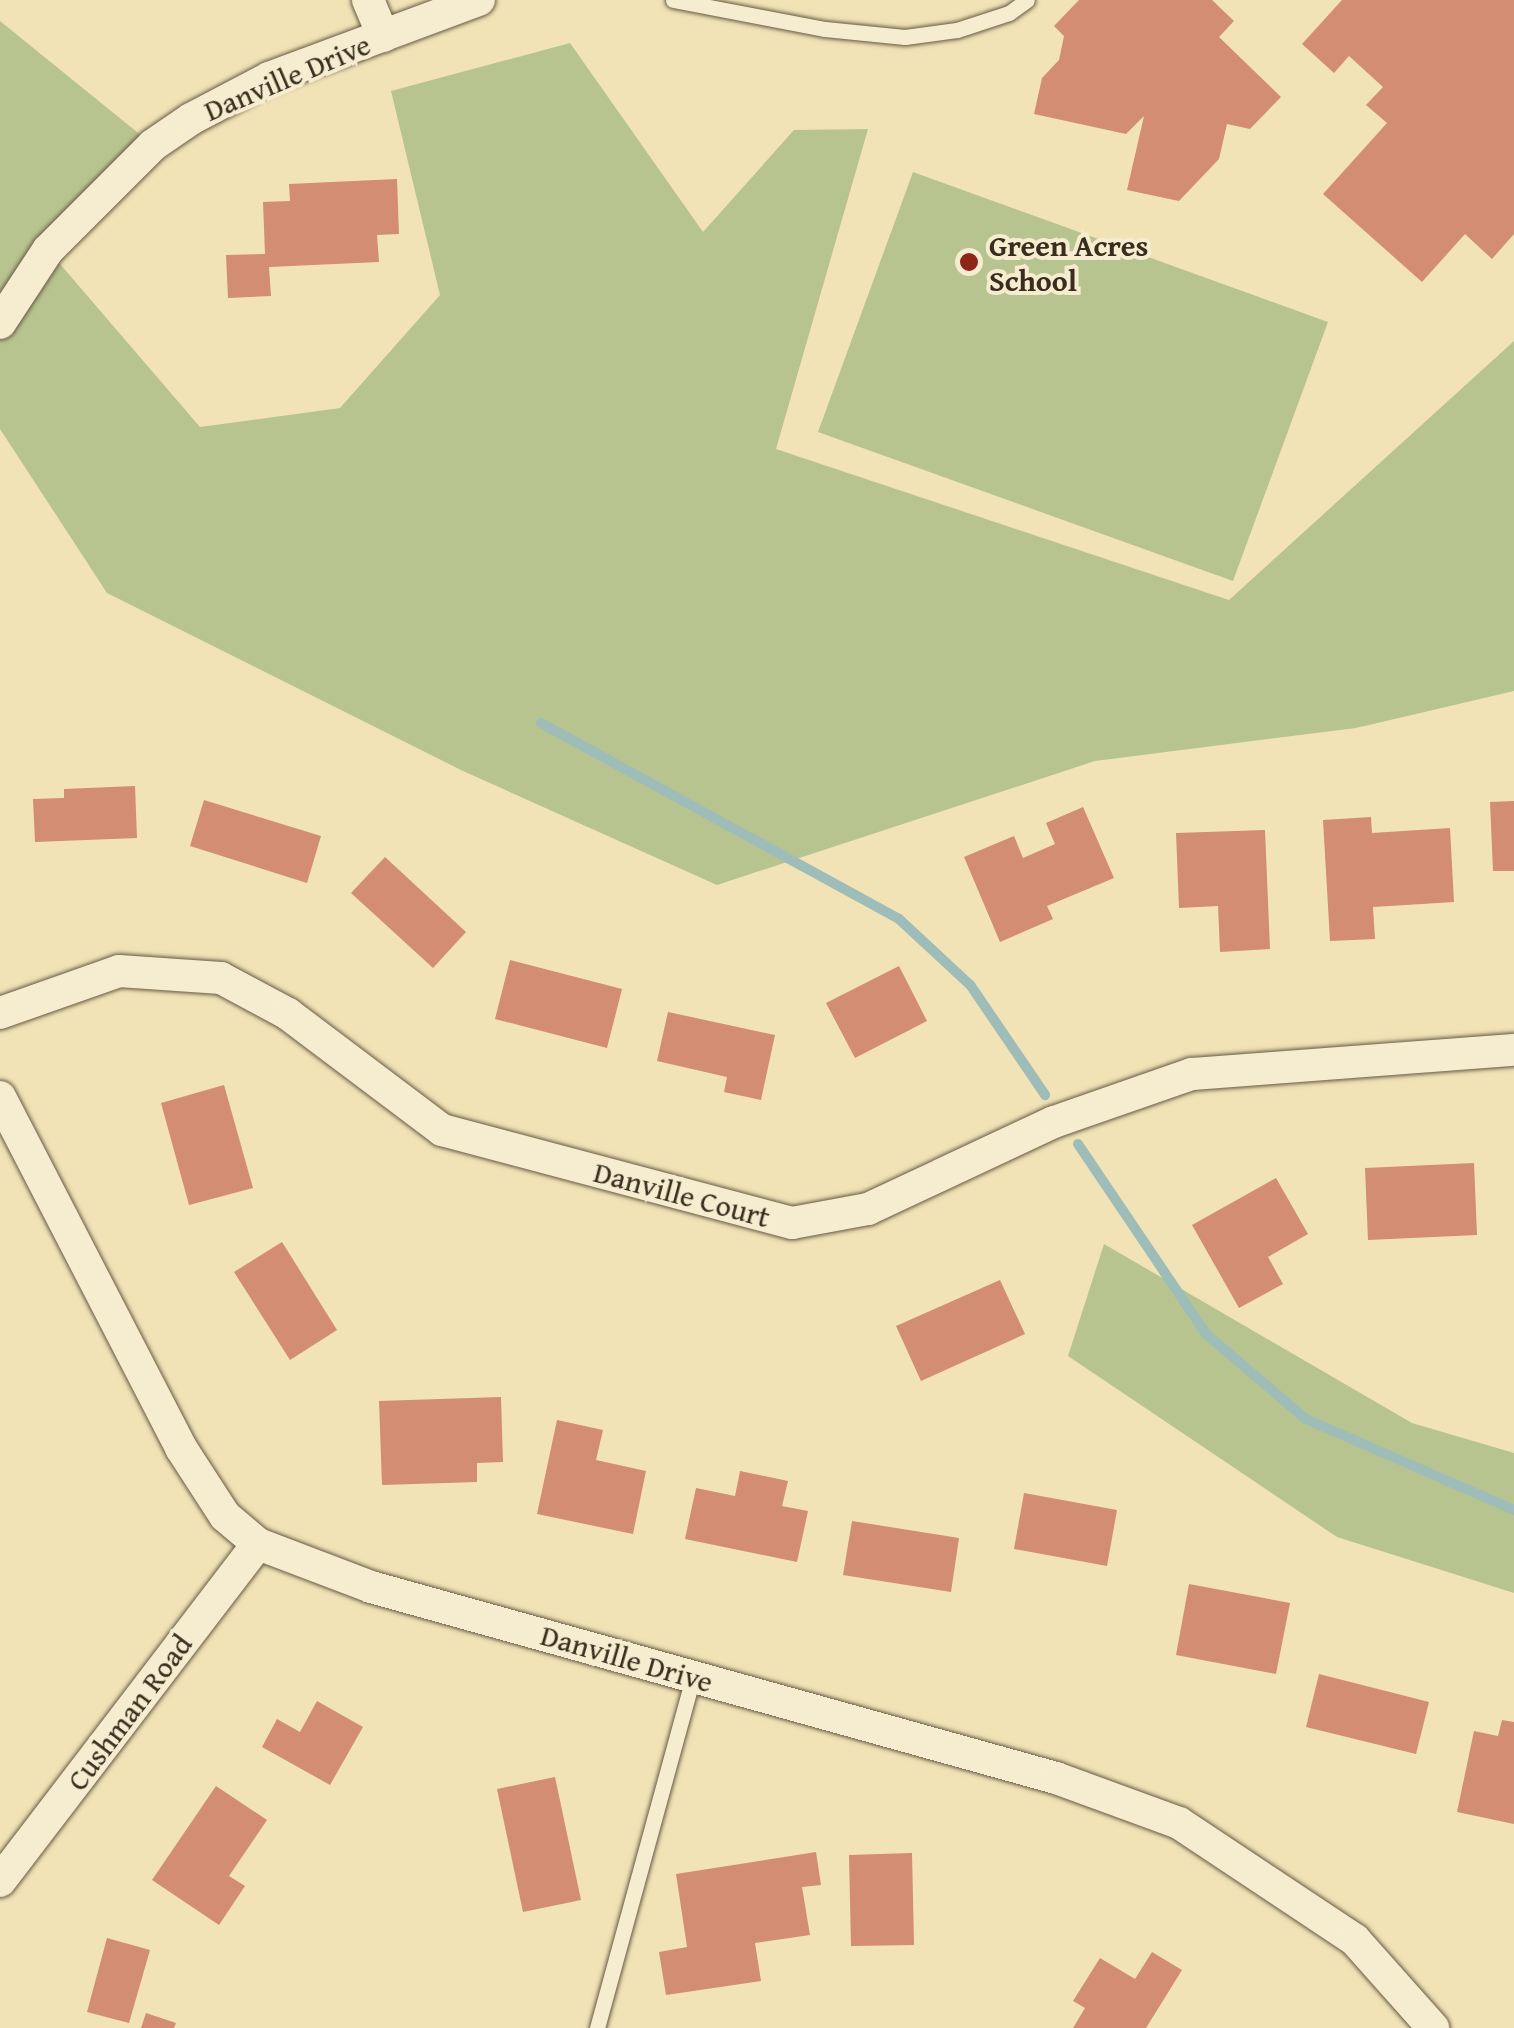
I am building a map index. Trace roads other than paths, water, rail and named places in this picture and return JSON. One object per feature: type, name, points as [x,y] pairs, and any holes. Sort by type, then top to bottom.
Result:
[{"type":"street","points":[[368,0],[383,36]]},
{"type":"street","name":"Danville Drive","points":[[0,323],[48,250],[153,145],[190,119],[269,78],[479,0]]},
{"type":"street","name":"Danville Court","points":[[0,1013],[119,971],[220,978],[288,1014],[442,1130],[792,1223],[868,1209],[1054,1122],[1192,1074],[1514,1050]]},
{"type":"street","name":"Danville Drive","points":[[0,1097],[181,1448],[225,1516],[258,1544],[371,1587],[1056,1778],[1180,1823],[1355,1940],[1433,2028]]},
{"type":"street","name":"Cushman Road","points":[[0,1881],[258,1544]]},
{"type":"lane","points":[[672,0],[824,29],[904,37],[957,30],[1009,14],[1027,0]]},
{"type":"lane","points":[[597,2028],[693,1677]]},
{"type":"waterway","points":[[541,723],[899,919],[971,986],[1045,1095]]},
{"type":"waterway","points":[[1078,1144],[1206,1334],[1306,1419],[1514,1510]]},
{"type":"place","name":"Green Acres School","points":[[969,262]]}]
